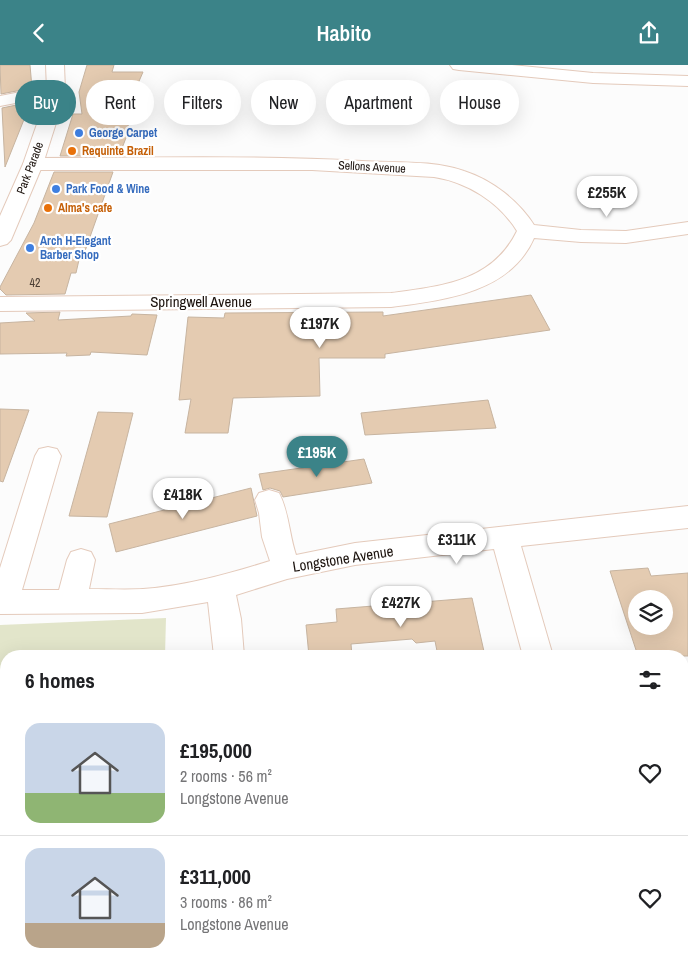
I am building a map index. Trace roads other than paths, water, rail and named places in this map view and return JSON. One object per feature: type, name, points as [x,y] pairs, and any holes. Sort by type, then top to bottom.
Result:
[{"type":"street","name":"Park Parade","points":[[55,65],[56,80]]},
{"type":"street","points":[[458,65],[593,78],[688,81]]},
{"type":"street","points":[[0,101],[15,98]]},
{"type":"street","name":"Park Parade","points":[[0,240],[33,164],[45,125]]},
{"type":"street","name":"Sellons Avenue","points":[[33,164],[312,165],[434,171],[458,175],[484,188],[516,213],[527,231]]},
{"type":"street","points":[[527,231],[581,236],[626,237],[688,228]]},
{"type":"street","name":"Springwell Avenue","points":[[0,304],[391,300],[430,295],[476,282],[501,268],[517,251],[527,231]]},
{"type":"street","points":[[2,602],[48,456]]},
{"type":"street","points":[[269,500],[273,513],[276,537],[287,568]]},
{"type":"street","name":"Longstone Avenue","points":[[2,602],[142,601],[182,597],[287,568],[355,554],[688,517]]},
{"type":"street","points":[[505,538],[536,650]]},
{"type":"street","points":[[71,602],[81,560]]},
{"type":"street","points":[[220,588],[226,619],[229,650]]},
{"type":"place","name":"George Carpet","points":[[79,133]]},
{"type":"place","name":"Requinte Brazil","points":[[72,151]]},
{"type":"place","name":"Park Food & Wine","points":[[56,189]]},
{"type":"place","name":"Alma's cafe","points":[[48,208]]},
{"type":"place","name":"Arch H-Elegant Barber Shop","points":[[30,248]]}]
